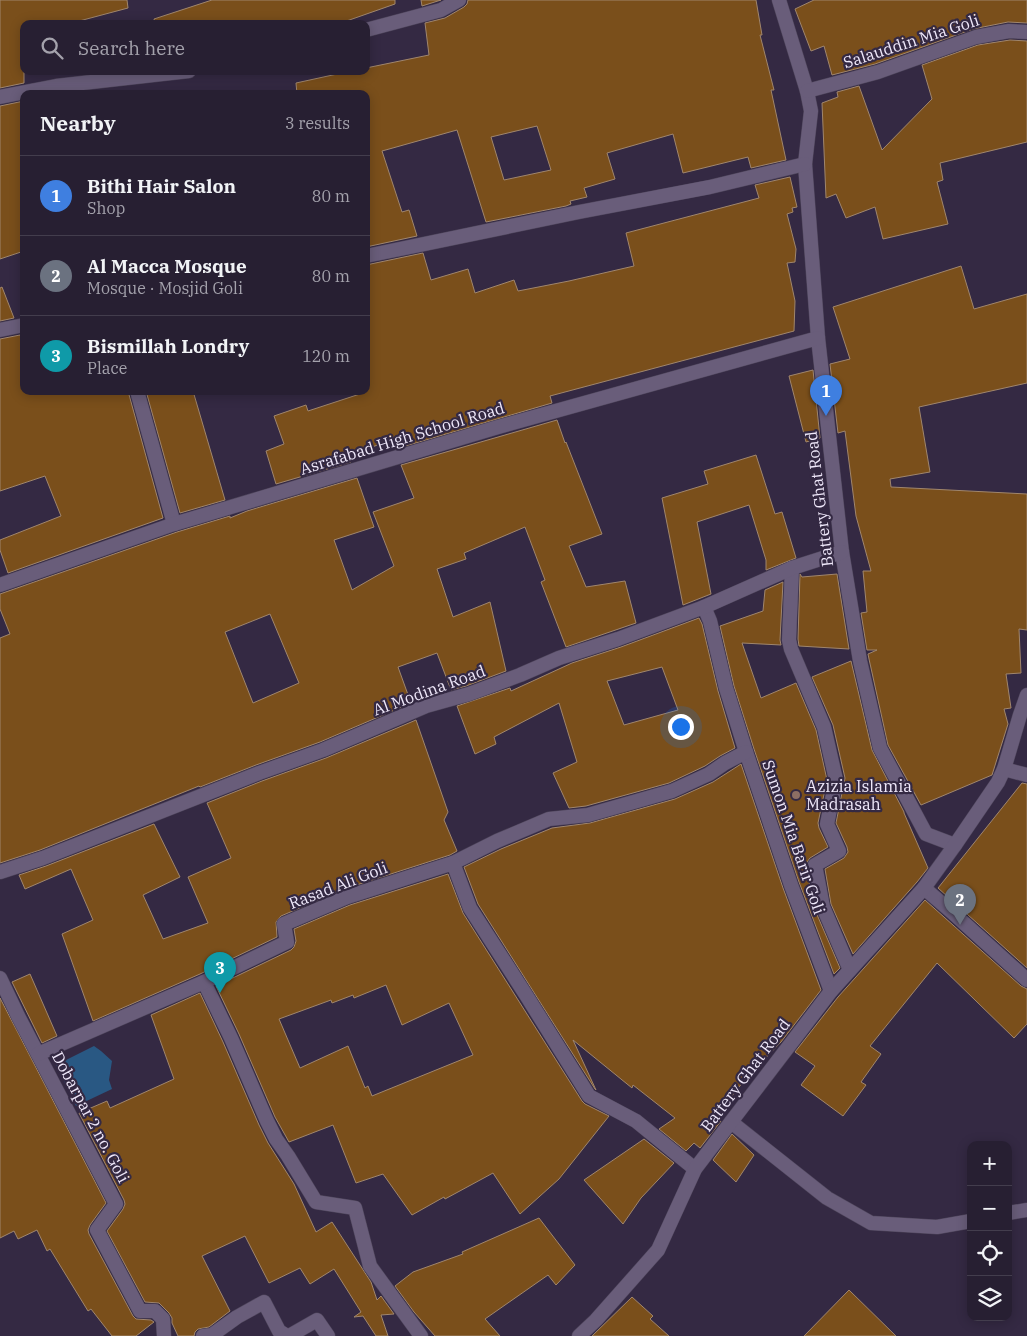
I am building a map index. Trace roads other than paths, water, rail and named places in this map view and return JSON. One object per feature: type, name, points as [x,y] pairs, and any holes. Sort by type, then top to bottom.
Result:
[{"type":"street","points":[[370,29],[441,10],[460,0]]},
{"type":"street","name":"Battery Ghat Road","points":[[779,0],[808,92],[811,111],[805,164],[818,338],[842,552],[860,661],[880,748],[926,834],[955,845]]},
{"type":"street","name":"Salauddin Mia Goli","points":[[808,92],[878,72],[976,37],[1009,31],[1027,32]]},
{"type":"street","points":[[57,90],[161,75]]},
{"type":"street","points":[[0,97],[20,95]]},
{"type":"street","points":[[370,255],[710,187],[805,164]]},
{"type":"street","points":[[0,330],[20,326]]},
{"type":"street","name":"Asrafabad High School Road","points":[[0,585],[174,524],[498,427],[818,338]]},
{"type":"street","points":[[138,395],[174,524]]},
{"type":"street","name":"Al Modina Road","points":[[0,872],[43,858],[258,773],[323,750],[426,706],[469,694],[559,658],[618,639],[704,607],[792,568],[842,552]]},
{"type":"street","points":[[792,568],[789,640],[791,649],[824,727],[836,780],[827,824],[839,851],[815,865],[823,907],[850,970]]},
{"type":"street","name":"Sumon Mia Barir Goli","points":[[704,607],[710,621],[726,688],[746,752],[791,885],[830,991]]},
{"type":"street","name":"Battery Ghat Road","points":[[579,1336],[596,1320],[658,1250],[695,1169],[830,991],[924,888],[955,845],[998,782],[1004,769],[1027,695]]},
{"type":"street","name":"Rasad Ali Goli","points":[[38,1054],[204,982],[287,942],[284,924],[348,898],[453,863],[497,841],[549,819],[588,815],[672,791],[709,774],[746,752]]},
{"type":"street","points":[[1004,769],[1027,775]]},
{"type":"street","points":[[453,863],[470,908],[589,1096],[636,1121],[695,1169]]},
{"type":"street","points":[[924,888],[1027,980]]},
{"type":"street","name":"Dobarpar 2 no. Goli","points":[[0,978],[116,1204],[97,1230],[140,1311],[155,1311],[163,1319],[164,1336]]},
{"type":"street","points":[[204,982],[266,1121],[276,1138],[316,1202],[355,1208],[370,1266],[421,1336]]},
{"type":"street","points":[[731,1122],[827,1198],[871,1223],[937,1227],[967,1222]]},
{"type":"street","points":[[1012,1213],[1027,1210]]},
{"type":"street","points":[[203,1336],[212,1335],[237,1317],[264,1302],[279,1331],[288,1336],[317,1320],[328,1336]]},
{"type":"water","points":[[94,1046],[112,1061],[109,1080],[112,1089],[76,1106],[56,1065]]},
{"type":"place","name":"Bithi Hair Salon","points":[[826,416]]},
{"type":"place","name":"Azizia Islamia Madrasah","points":[[796,795]]},
{"type":"place","name":"Al Macca Mosque","points":[[960,925]]},
{"type":"place","name":"Bismillah Londry","points":[[220,993]]}]
